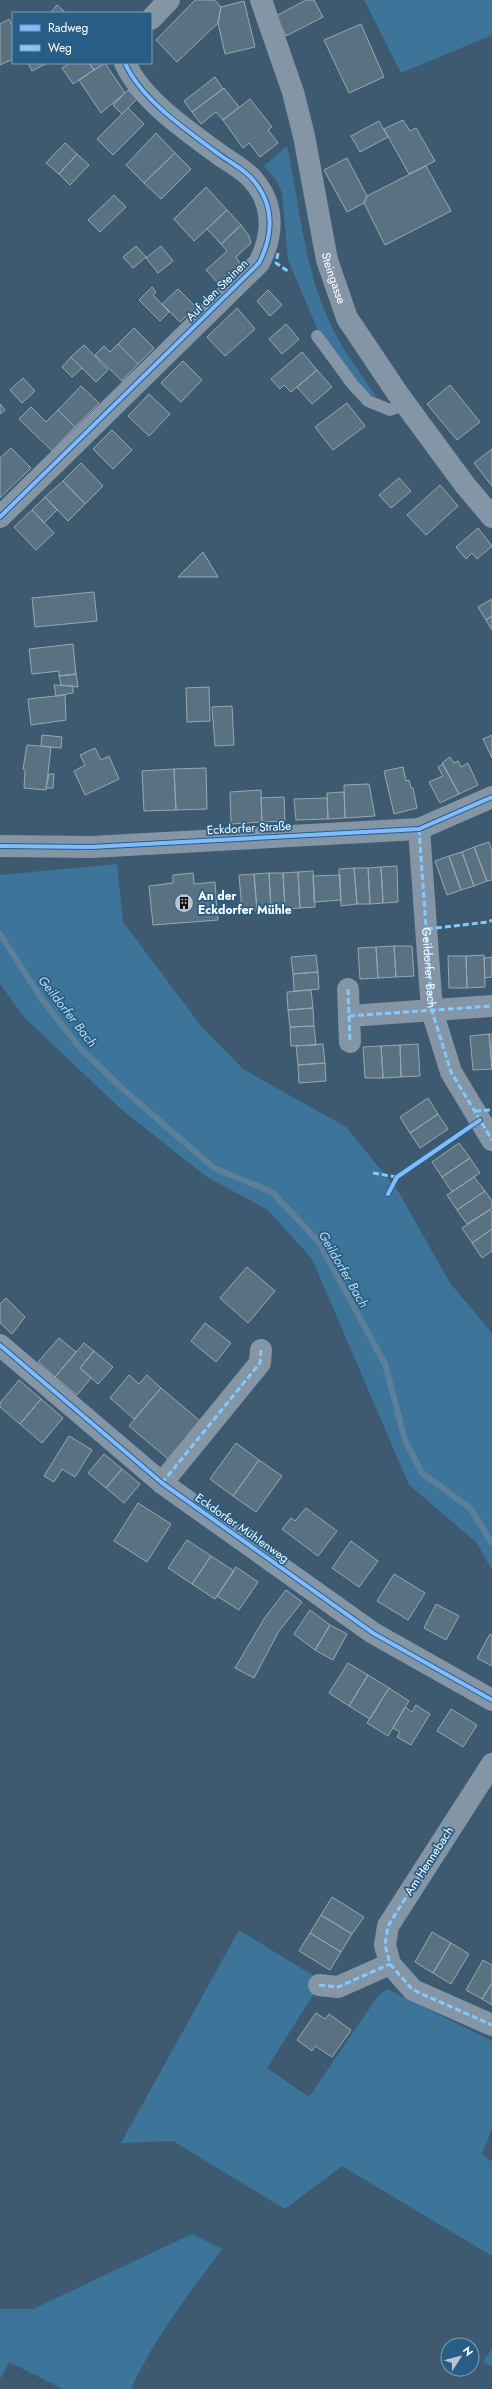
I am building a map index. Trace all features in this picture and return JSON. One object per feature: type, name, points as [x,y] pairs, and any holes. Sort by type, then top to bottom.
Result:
[{"type":"street","points":[[152,18],[169,0]]},
{"type":"street","name":"Steingasse","points":[[261,0],[294,92],[304,136],[326,260],[347,318],[406,404],[465,485],[492,517]]},
{"type":"street","name":"Auf den Steinen","points":[[0,517],[259,263],[268,246],[271,218],[264,196],[254,180],[179,125],[135,82],[126,64]]},
{"type":"street","name":"Eckdorfer Straße","points":[[0,846],[91,847],[419,829],[492,798]]},
{"type":"street","name":"Geildorfer Bach","points":[[419,829],[432,1011],[451,1072],[492,1140]]},
{"type":"street","points":[[348,989],[350,1042]]},
{"type":"street","points":[[349,1016],[492,1006]]},
{"type":"street","name":"Eckdorfer Mühlenweg","points":[[0,1345],[162,1483],[373,1633],[492,1700]]},
{"type":"street","points":[[162,1483],[260,1363],[261,1350]]},
{"type":"street","name":"Am Hennebach","points":[[492,1764],[388,1926],[385,1945],[390,1964],[413,1990],[492,2025]]},
{"type":"street","points":[[319,1985],[338,1988],[390,1964]]},
{"type":"lane","points":[[317,336],[353,385],[368,401],[390,410],[406,404]]},
{"type":"shaded area","points":[[364,0],[492,0],[492,35],[401,73]]},
{"type":"shaded area","points":[[287,146],[306,251],[325,312],[336,335],[377,398],[364,390],[319,333],[288,260],[282,193],[276,180],[264,166]]},
{"type":"shaded area","points":[[117,864],[123,922],[201,1026],[243,1069],[346,1127],[398,1191],[450,1283],[492,1333],[492,1570],[476,1542],[409,1485],[312,1259],[268,1210],[207,1177],[122,1110],[25,1018],[0,984],[0,875]]},
{"type":"shaded area","points":[[239,1930],[322,1981],[267,2068],[309,2097],[378,1996],[387,1989],[492,2041],[492,2129],[482,2154],[492,2162],[492,2256],[342,2166],[285,2209],[173,2141],[121,2143]]},
{"type":"shaded area","points":[[192,2234],[222,2249],[161,2334],[131,2389],[63,2389],[9,2362],[0,2379],[0,2309],[33,2309]]},
{"type":"shaded area","points":[[492,2348],[492,2366],[483,2362]]},
{"type":"building","points":[[195,0],[215,0],[221,7],[218,23],[177,62],[156,40]]},
{"type":"building","points":[[306,0],[314,0],[323,17],[286,36],[276,16]]},
{"type":"building","points":[[244,1],[255,47],[225,54],[218,23],[221,7]]},
{"type":"building","points":[[57,5],[65,12],[51,12]]},
{"type":"building","points":[[9,19],[12,25],[12,59],[0,65],[0,24]]},
{"type":"building","points":[[361,24],[384,77],[349,93],[324,40]]},
{"type":"building","points":[[28,64],[45,64],[32,71]]},
{"type":"building","points":[[68,64],[90,64],[94,70],[73,84],[62,68]]},
{"type":"building","points":[[90,64],[103,64],[94,70]]},
{"type":"building","points":[[106,64],[125,93],[101,113],[79,80]]},
{"type":"building","points":[[215,77],[223,89],[192,112],[184,101]]},
{"type":"building","points":[[224,88],[239,107],[223,120],[216,112],[201,124],[192,112]]},
{"type":"building","points":[[128,90],[137,99],[122,114],[113,105]]},
{"type":"building","points":[[250,99],[272,127],[268,130],[278,143],[260,157],[249,143],[243,148],[223,120]]},
{"type":"building","points":[[128,108],[144,124],[113,155],[97,139]]},
{"type":"building","points":[[403,120],[410,131],[416,128],[435,161],[409,174],[384,129]]},
{"type":"building","points":[[379,121],[388,137],[360,152],[351,136]]},
{"type":"building","points":[[156,133],[175,153],[144,183],[126,165]]},
{"type":"building","points":[[65,143],[77,154],[59,174],[46,163]]},
{"type":"building","points":[[175,153],[191,169],[161,199],[144,183]]},
{"type":"building","points":[[77,154],[89,165],[70,185],[59,174]]},
{"type":"building","points":[[347,158],[367,196],[364,203],[347,212],[324,170]]},
{"type":"building","points":[[426,166],[451,211],[385,245],[364,203],[367,196]]},
{"type":"building","points":[[206,187],[227,210],[194,241],[174,219]]},
{"type":"building","points":[[114,195],[126,207],[100,232],[88,220]]},
{"type":"building","points":[[227,210],[241,225],[221,244],[207,229]]},
{"type":"building","points":[[241,225],[249,236],[251,243],[236,257],[240,263],[219,284],[206,270],[227,251],[221,244]]},
{"type":"building","points":[[136,246],[146,257],[133,268],[123,257]]},
{"type":"building","points":[[161,246],[173,261],[158,273],[146,258]]},
{"type":"building","points":[[152,287],[156,292],[153,295],[169,312],[160,321],[139,300]]},
{"type":"building","points":[[178,289],[196,307],[180,322],[162,304]]},
{"type":"building","points":[[268,290],[282,305],[270,316],[257,301]]},
{"type":"building","points":[[237,308],[255,329],[225,356],[207,337]]},
{"type":"building","points":[[286,324],[299,339],[282,354],[269,339]]},
{"type":"building","points":[[134,328],[154,348],[138,364],[118,344]]},
{"type":"building","points":[[118,344],[138,364],[122,381],[95,355],[104,346],[110,352]]},
{"type":"building","points":[[84,345],[108,370],[96,382],[71,357]]},
{"type":"building","points":[[302,352],[317,370],[291,392],[284,385],[280,389],[271,379]]},
{"type":"building","points":[[71,357],[82,368],[72,377],[62,367]]},
{"type":"building","points":[[183,361],[202,380],[181,402],[161,383]]},
{"type":"building","points":[[317,370],[332,387],[312,404],[297,387]]},
{"type":"building","points":[[23,378],[35,391],[22,403],[10,390]]},
{"type":"building","points":[[450,385],[480,422],[457,440],[427,404]]},
{"type":"building","points":[[81,386],[99,403],[75,427],[58,410]]},
{"type":"building","points":[[149,394],[170,414],[149,436],[128,416]]},
{"type":"building","points":[[347,403],[365,426],[333,450],[315,427]]},
{"type":"building","points":[[0,404],[5,410],[0,414]]},
{"type":"building","points":[[31,407],[46,422],[58,410],[75,427],[52,451],[19,419]]},
{"type":"building","points":[[112,430],[132,450],[113,469],[93,449]]},
{"type":"building","points":[[11,448],[31,468],[0,498],[0,458]]},
{"type":"building","points":[[492,449],[492,486],[474,463]]},
{"type":"building","points":[[81,463],[103,486],[85,504],[63,481]]},
{"type":"building","points":[[399,478],[411,491],[391,508],[379,495]]},
{"type":"building","points":[[63,481],[85,504],[68,521],[45,497]]},
{"type":"building","points":[[440,485],[458,506],[426,535],[407,515]]},
{"type":"building","points":[[45,497],[57,510],[44,523],[32,510]]},
{"type":"building","points":[[32,510],[54,533],[36,550],[14,527]]},
{"type":"building","points":[[478,528],[492,546],[477,559],[472,553],[466,559],[456,547]]},
{"type":"building","points":[[203,552],[218,577],[178,577]]},
{"type":"building","points":[[94,592],[97,621],[35,627],[32,598]]},
{"type":"building","points":[[492,599],[492,616],[486,620],[478,607]]},
{"type":"building","points":[[492,616],[492,630],[486,620]]},
{"type":"building","points":[[73,644],[76,674],[59,676],[59,671],[32,674],[29,649]]},
{"type":"building","points":[[76,674],[78,687],[61,685],[59,676]]},
{"type":"building","points":[[54,685],[73,686],[73,693],[56,696]]},
{"type":"building","points":[[209,687],[210,721],[187,722],[186,688]]},
{"type":"building","points":[[65,695],[66,720],[31,725],[28,699]]},
{"type":"building","points":[[232,706],[234,745],[215,746],[212,707]]},
{"type":"building","points":[[42,735],[62,737],[61,748],[41,746]]},
{"type":"building","points":[[492,735],[492,758],[483,739]]},
{"type":"building","points":[[27,745],[51,747],[46,790],[24,788],[25,770],[23,769]]},
{"type":"building","points":[[95,748],[101,760],[109,756],[119,779],[85,795],[74,771],[85,765],[80,755]]},
{"type":"building","points":[[450,757],[454,763],[458,761],[461,767],[468,763],[478,785],[459,794],[442,763]]},
{"type":"building","points":[[443,764],[459,794],[440,803],[429,782],[443,776],[438,767]]},
{"type":"building","points":[[403,767],[406,781],[409,780],[411,788],[413,788],[417,808],[394,814],[384,771]]},
{"type":"building","points":[[206,768],[207,809],[176,810],[174,769]]},
{"type":"building","points":[[174,769],[176,810],[144,811],[142,771]]},
{"type":"building","points":[[49,774],[54,774],[53,788],[46,788]]},
{"type":"building","points":[[369,784],[375,816],[345,818],[344,785]]},
{"type":"building","points":[[261,790],[262,822],[231,824],[230,792]]},
{"type":"building","points":[[344,792],[345,818],[328,819],[327,793]]},
{"type":"building","points":[[284,797],[285,821],[262,822],[261,798]]},
{"type":"building","points":[[327,798],[328,819],[296,820],[294,799]]},
{"type":"building","points":[[489,842],[492,852],[492,880],[487,881],[474,847]]},
{"type":"building","points":[[474,847],[487,881],[474,886],[462,852]]},
{"type":"building","points":[[462,852],[474,886],[461,890],[449,856]]},
{"type":"building","points":[[449,856],[461,890],[447,895],[435,861]]},
{"type":"building","points":[[397,866],[398,902],[383,903],[381,867]]},
{"type":"building","points":[[381,867],[383,903],[370,904],[368,868]]},
{"type":"building","points":[[354,868],[368,868],[370,904],[357,904]]},
{"type":"building","points":[[354,868],[357,904],[341,906],[339,869]]},
{"type":"building","points":[[313,871],[315,907],[300,908],[298,872]]},
{"type":"building","points":[[298,872],[300,908],[285,909],[283,873]]},
{"type":"building","name":"An der Eckdorfer Mühle","points":[[193,873],[194,884],[215,882],[218,920],[153,925],[149,886],[173,883],[173,875]]},
{"type":"building","points":[[269,873],[283,873],[285,909],[271,910]]},
{"type":"building","points":[[269,873],[271,910],[257,910],[254,874]]},
{"type":"building","points":[[254,874],[257,910],[242,911],[239,875]]},
{"type":"building","points":[[340,875],[341,900],[314,902],[313,876]]},
{"type":"building","points":[[394,946],[412,946],[414,976],[396,977]]},
{"type":"building","points":[[394,946],[396,977],[378,978],[376,947]]},
{"type":"building","points":[[376,947],[378,978],[360,979],[358,948]]},
{"type":"building","points":[[316,955],[318,972],[293,974],[291,957]]},
{"type":"building","points":[[484,955],[485,987],[467,988],[466,956]]},
{"type":"building","points":[[448,956],[466,956],[467,988],[449,988]]},
{"type":"building","points":[[492,957],[492,977],[485,978],[484,958]]},
{"type":"building","points":[[318,972],[319,989],[294,991],[293,974]]},
{"type":"building","points":[[311,990],[313,1008],[288,1010],[287,992]]},
{"type":"building","points":[[313,1008],[314,1026],[290,1027],[288,1010]]},
{"type":"building","points":[[314,1026],[316,1045],[291,1046],[290,1027]]},
{"type":"building","points":[[489,1034],[492,1034],[492,1067]]},
{"type":"building","points":[[489,1034],[492,1069],[473,1070],[470,1036]]},
{"type":"building","points":[[323,1044],[325,1063],[298,1065],[296,1046]]},
{"type":"building","points":[[418,1044],[420,1076],[401,1077],[400,1045]]},
{"type":"building","points":[[400,1045],[401,1077],[383,1078],[381,1046]]},
{"type":"building","points":[[381,1046],[383,1078],[365,1078],[363,1047]]},
{"type":"building","points":[[325,1063],[326,1081],[299,1083],[298,1065]]},
{"type":"building","points":[[428,1098],[438,1114],[410,1133],[400,1117]]},
{"type":"building","points":[[438,1114],[448,1129],[420,1148],[410,1133]]},
{"type":"building","points":[[459,1143],[470,1158],[442,1177],[432,1162]]},
{"type":"building","points":[[470,1158],[480,1173],[452,1192],[442,1177]]},
{"type":"building","points":[[474,1177],[485,1191],[457,1210],[447,1195]]},
{"type":"building","points":[[485,1191],[492,1201],[492,1208],[467,1224],[457,1210]]},
{"type":"building","points":[[490,1210],[492,1213],[492,1229],[472,1243],[462,1228]]},
{"type":"building","points":[[492,1229],[492,1251],[482,1258],[472,1243]]},
{"type":"building","points":[[247,1267],[275,1291],[248,1323],[220,1298]]},
{"type":"building","points":[[6,1298],[25,1317],[12,1334],[0,1323],[0,1304]]},
{"type":"building","points":[[205,1323],[231,1343],[216,1362],[191,1341]]},
{"type":"building","points":[[59,1338],[76,1352],[55,1377],[38,1362]]},
{"type":"building","points":[[84,1343],[94,1351],[80,1368],[91,1378],[77,1395],[55,1377]]},
{"type":"building","points":[[94,1351],[113,1367],[98,1384],[80,1368]]},
{"type":"building","points":[[129,1375],[139,1384],[147,1375],[161,1388],[134,1419],[110,1398]]},
{"type":"building","points":[[19,1380],[41,1399],[20,1424],[0,1407],[0,1403]]},
{"type":"building","points":[[161,1388],[200,1421],[168,1459],[129,1426]]},
{"type":"building","points":[[41,1399],[63,1418],[42,1443],[20,1424]]},
{"type":"building","points":[[69,1436],[92,1450],[75,1477],[62,1469],[54,1482],[44,1476]]},
{"type":"building","points":[[236,1443],[259,1460],[233,1496],[210,1479]]},
{"type":"building","points":[[104,1454],[122,1469],[106,1488],[88,1473]]},
{"type":"building","points":[[259,1460],[282,1476],[256,1512],[233,1496]]},
{"type":"building","points":[[122,1469],[140,1484],[124,1503],[106,1488]]},
{"type":"building","points":[[138,1503],[171,1524],[147,1562],[114,1541]]},
{"type":"building","points":[[306,1508],[337,1531],[318,1556],[282,1529],[291,1518],[295,1521]]},
{"type":"building","points":[[187,1540],[211,1556],[192,1584],[168,1568]]},
{"type":"building","points":[[351,1541],[378,1561],[359,1587],[332,1568]]},
{"type":"building","points":[[211,1556],[234,1571],[215,1599],[192,1584]]},
{"type":"building","points":[[236,1567],[258,1582],[239,1610],[217,1596]]},
{"type":"building","points":[[394,1574],[425,1593],[408,1620],[377,1601]]},
{"type":"building","points":[[286,1590],[302,1602],[279,1631],[254,1678],[235,1668],[264,1619]]},
{"type":"building","points":[[436,1604],[459,1616],[446,1640],[424,1628]]},
{"type":"building","points":[[310,1610],[330,1625],[315,1650],[294,1634]]},
{"type":"building","points":[[330,1625],[347,1634],[333,1660],[315,1650]]},
{"type":"building","points":[[490,1634],[492,1635],[492,1666],[477,1658]]},
{"type":"building","points":[[348,1663],[368,1675],[349,1706],[329,1693]]},
{"type":"building","points":[[368,1675],[389,1688],[370,1719],[349,1706]]},
{"type":"building","points":[[389,1688],[409,1701],[388,1736],[367,1723]]},
{"type":"building","points":[[416,1705],[430,1714],[411,1745],[397,1737],[400,1732],[393,1728],[405,1707],[412,1712]]},
{"type":"building","points":[[451,1709],[477,1725],[463,1747],[437,1731]]},
{"type":"building","points":[[332,1897],[364,1917],[352,1934],[321,1915]]},
{"type":"building","points":[[321,1915],[352,1934],[341,1952],[310,1933]]},
{"type":"building","points":[[432,1932],[451,1943],[433,1973],[415,1962]]},
{"type":"building","points":[[310,1933],[341,1952],[330,1970],[299,1951]]},
{"type":"building","points":[[451,1943],[469,1954],[451,1984],[433,1973]]},
{"type":"building","points":[[483,1960],[492,1965],[492,1983],[482,1999],[466,1990]]},
{"type":"building","points":[[492,1983],[492,2005],[482,1999]]},
{"type":"building","points":[[316,2013],[325,2019],[329,2014],[351,2030],[332,2057],[315,2046],[312,2051],[297,2040]]},
{"type":"waterway","name":"Geildorfer Bach","points":[[0,934],[41,998],[80,1048],[124,1090],[214,1168],[272,1192],[318,1241],[385,1364],[405,1440],[422,1473],[470,1508],[492,1543]]},
{"type":"marked path","points":[[278,253],[276,263],[289,272]]},
{"type":"marked path","points":[[419,829],[432,1011],[451,1072],[492,1140]]},
{"type":"marked path","points":[[427,929],[488,922],[492,920]]},
{"type":"marked path","points":[[348,989],[350,1042]]},
{"type":"marked path","points":[[349,1016],[492,1006]]},
{"type":"marked path","points":[[475,1111],[492,1110]]},
{"type":"marked path","points":[[373,1173],[397,1177]]},
{"type":"marked path","points":[[162,1483],[260,1363],[261,1350]]},
{"type":"marked path","points":[[420,1875],[388,1926],[385,1945],[390,1964],[413,1990],[492,2025]]},
{"type":"marked path","points":[[319,1985],[338,1987],[390,1964]]},
{"type":"cycle path","points":[[0,517],[259,263],[264,253],[269,232],[269,211],[266,201],[254,181],[243,170],[220,155],[167,114],[143,90],[126,64]]},
{"type":"cycle path","points":[[0,846],[91,847],[419,829],[492,797]]},
{"type":"cycle path","points":[[388,1194],[397,1177],[480,1120]]},
{"type":"cycle path","points":[[0,1345],[162,1483],[373,1633],[492,1700]]},
{"type":"place","name":"An der Eckdorfer Mühle","points":[[184,903]]}]
